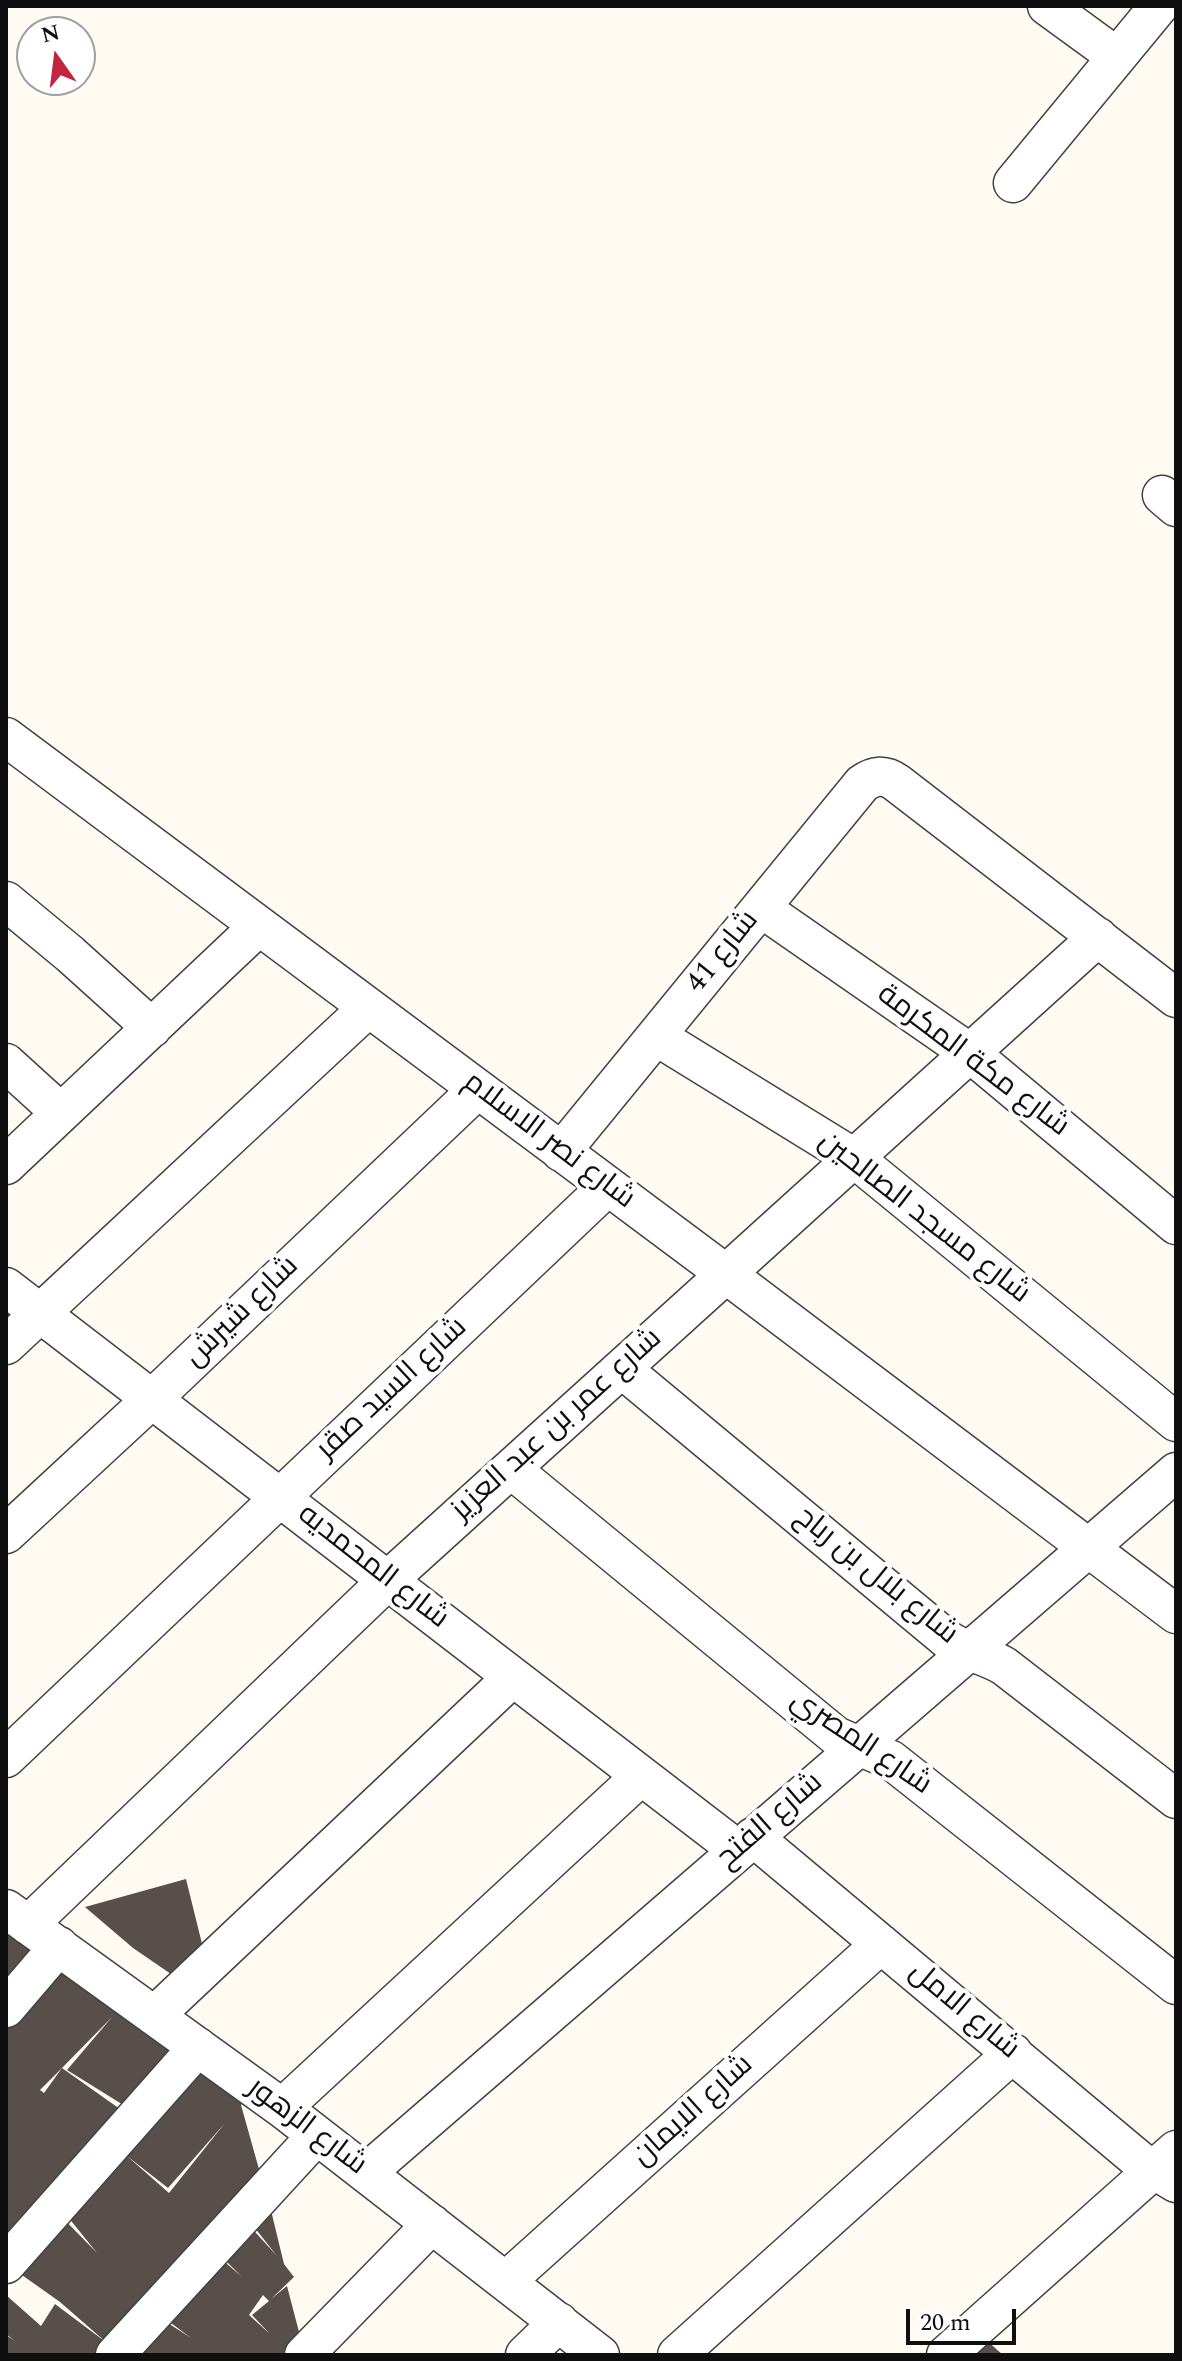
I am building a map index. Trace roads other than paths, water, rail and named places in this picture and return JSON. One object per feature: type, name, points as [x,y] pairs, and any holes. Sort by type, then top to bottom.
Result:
[{"type":"street","points":[[1047,6],[1117,57]]},
{"type":"street","points":[[1013,183],[1159,6]]},
{"type":"street","name":"شارع نصر الاسلام","points":[[6,737],[1176,1614]]},
{"type":"street","name":"شارع 41","points":[[561,1152],[868,779],[883,776],[897,783],[1098,937]]},
{"type":"street","points":[[6,901],[152,1028]]},
{"type":"street","name":"شارع مكة المكرمة","points":[[761,908],[970,1053],[1176,1225]]},
{"type":"street","points":[[6,1165],[259,926]]},
{"type":"street","points":[[1098,937],[1176,998]]},
{"type":"street","name":"شارع عمر بن عبد العزيز","points":[[17,1917],[1098,937]]},
{"type":"street","points":[[6,1345],[368,1008]]},
{"type":"street","name":"شارع مسجد الصالحين","points":[[656,1036],[854,1158],[1176,1422]]},
{"type":"street","points":[[6,1063],[61,1113]]},
{"type":"street","name":"شارع شيرش","points":[[6,1534],[478,1089]]},
{"type":"street","name":"شارع السيد صقر","points":[[6,1758],[607,1187]]},
{"type":"street","name":"شارع المحمديه","points":[[6,1287],[641,1776],[746,1844]]},
{"type":"street","name":"شارع بلال بن رباح","points":[[622,1369],[939,1633],[968,1652],[1004,1666],[1176,1799]]},
{"type":"street","name":"شارع المصري","points":[[511,1469],[836,1736],[891,1760],[1176,1985]]},
{"type":"street","name":"شارع الفتح","points":[[366,2173],[1176,1472]]},
{"type":"street","points":[[154,2016],[513,1677]]},
{"type":"street","points":[[282,2108],[641,1776]]},
{"type":"street","name":"شارع الامل","points":[[746,1844],[881,1944],[1133,2155],[1169,2168]]},
{"type":"street","name":"شارع الزهور","points":[[17,1917],[282,2108],[600,2355]]},
{"type":"street","name":"شارع الايمان","points":[[506,2281],[881,1944]]},
{"type":"street","points":[[6,2008],[59,1946]]},
{"type":"street","points":[[6,2264],[198,2047]]},
{"type":"street","points":[[677,2355],[1013,2053]]},
{"type":"street","points":[[115,2355],[317,2135]]},
{"type":"street","points":[[946,2355],[1169,2168]]},
{"type":"street","points":[[304,2355],[432,2224]]},
{"type":"street","points":[[525,2355],[559,2322]]}]
